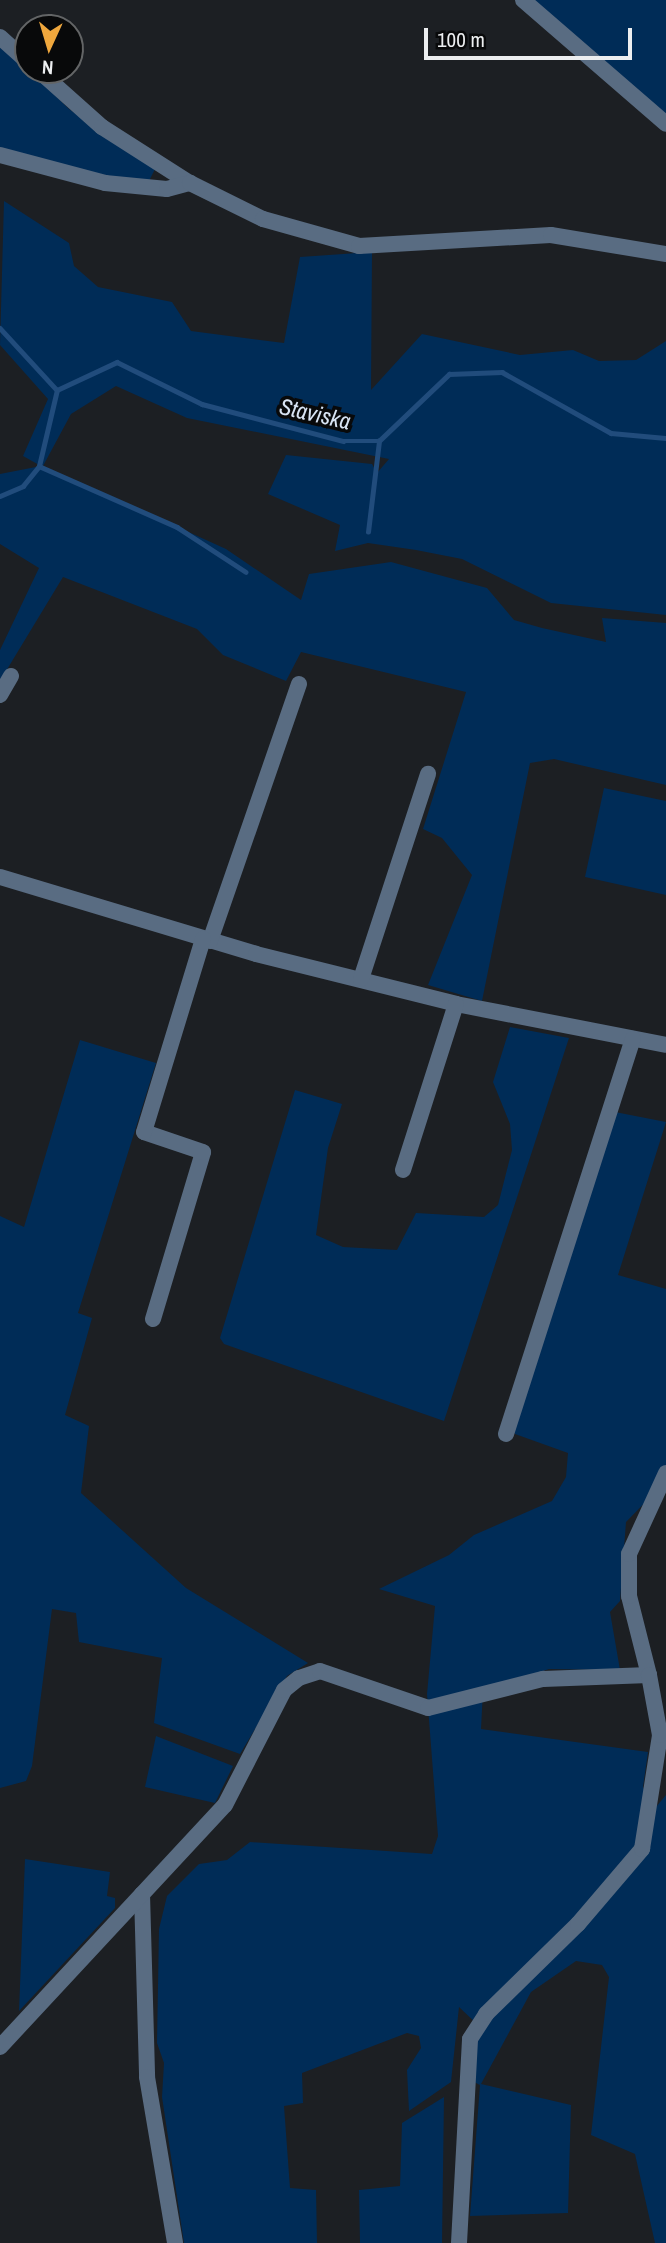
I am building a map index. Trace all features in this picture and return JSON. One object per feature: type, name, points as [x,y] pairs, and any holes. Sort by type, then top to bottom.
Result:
[{"type":"street","points":[[523,0],[666,124]]},
{"type":"street","points":[[0,37],[14,50]]},
{"type":"street","points":[[53,84],[102,127],[190,183],[264,219],[359,246],[551,235],[666,254]]},
{"type":"street","points":[[0,155],[105,183],[167,189],[190,183]]},
{"type":"street","points":[[0,695],[10,676]]},
{"type":"street","points":[[153,1319],[203,1152],[144,1132],[207,940],[299,684]]},
{"type":"street","points":[[361,979],[428,774]]},
{"type":"street","points":[[0,877],[207,940],[456,1004],[666,1045]]},
{"type":"street","points":[[403,1170],[456,1004]]},
{"type":"street","points":[[506,1434],[633,1039]]},
{"type":"street","points":[[458,2243],[470,2039],[486,2014],[642,1849],[660,1735],[649,1675],[629,1596],[629,1555],[666,1473]]},
{"type":"street","points":[[0,2047],[225,1805],[284,1690],[299,1678],[320,1671],[428,1708],[543,1679],[649,1675]]},
{"type":"street","points":[[142,1894],[147,2077],[174,2243]]},
{"type":"shaded area","points":[[531,0],[666,0],[666,117]]},
{"type":"shaded area","points":[[0,42],[14,56],[14,84],[43,84],[69,109],[155,169],[147,185],[0,150]]},
{"type":"shaded area","points":[[4,201],[69,243],[74,266],[98,287],[172,302],[191,331],[284,343],[300,257],[372,252],[371,390],[422,334],[520,355],[573,350],[599,361],[636,360],[666,341],[666,615],[551,603],[462,559],[416,550],[368,543],[335,551],[340,525],[268,494],[286,455],[372,464],[377,473],[389,459],[187,418],[116,386],[71,414],[43,466],[226,549],[301,600],[309,574],[391,562],[487,588],[514,620],[542,628],[606,642],[602,618],[666,623],[666,785],[554,759],[530,763],[482,1001],[428,985],[472,875],[442,838],[423,829],[466,692],[301,652],[286,681],[223,655],[197,629],[63,577],[0,681],[0,650],[39,568],[0,544],[0,474],[41,466],[23,456],[48,399],[0,345]]},
{"type":"shaded area","points":[[604,788],[666,801],[666,895],[585,877]]},
{"type":"shaded area","points":[[510,1027],[569,1038],[444,1421],[224,1344],[220,1338],[295,1090],[342,1104],[328,1148],[316,1235],[343,1247],[397,1250],[416,1213],[484,1217],[498,1205],[512,1150],[510,1124],[493,1082]]},
{"type":"shaded area","points":[[80,1040],[156,1063],[78,1313],[92,1318],[65,1415],[89,1426],[81,1493],[186,1588],[308,1663],[287,1676],[240,1754],[154,1723],[162,1658],[79,1642],[76,1613],[52,1609],[32,1766],[26,1781],[0,1788],[0,1216],[24,1227]]},
{"type":"shaded area","points":[[615,1112],[666,1122],[618,1275],[666,1289],[666,1481],[626,1522],[620,1601],[610,1612],[620,1670],[549,1669],[483,1690],[481,1729],[648,1752],[643,1787],[656,1807],[666,1795],[666,2243],[655,2243],[635,2154],[591,2135],[609,1977],[602,1965],[576,1961],[531,1992],[481,2084],[571,2105],[568,2213],[470,2216],[480,2085],[468,2079],[480,2027],[459,2007],[451,2082],[409,2111],[407,2070],[421,2048],[419,2036],[407,2033],[302,2073],[303,2103],[284,2106],[290,2188],[316,2190],[317,2243],[184,2243],[162,2097],[164,2063],[157,2043],[159,1929],[167,1896],[199,1864],[227,1860],[250,1842],[432,1854],[438,1836],[427,1694],[435,1606],[379,1589],[449,1555],[474,1535],[552,1501],[566,1477],[568,1453],[515,1434],[512,1426]]},
{"type":"shaded area","points":[[156,1736],[233,1766],[215,1803],[145,1787]]},
{"type":"shaded area","points":[[25,1859],[110,1872],[107,1896],[115,1898],[115,1908],[19,2011]]},
{"type":"shaded area","points":[[444,2097],[442,2243],[360,2243],[359,2190],[400,2186],[402,2123]]},
{"type":"waterway","name":"Staviska","points":[[0,328],[57,390],[117,362],[202,404],[343,441],[379,441],[449,374],[502,372],[611,433],[666,438]]},
{"type":"waterway","points":[[0,496],[23,486],[39,466],[57,390]]},
{"type":"waterway","points":[[368,532],[379,441]]},
{"type":"waterway","points":[[39,466],[177,527],[246,572]]}]
